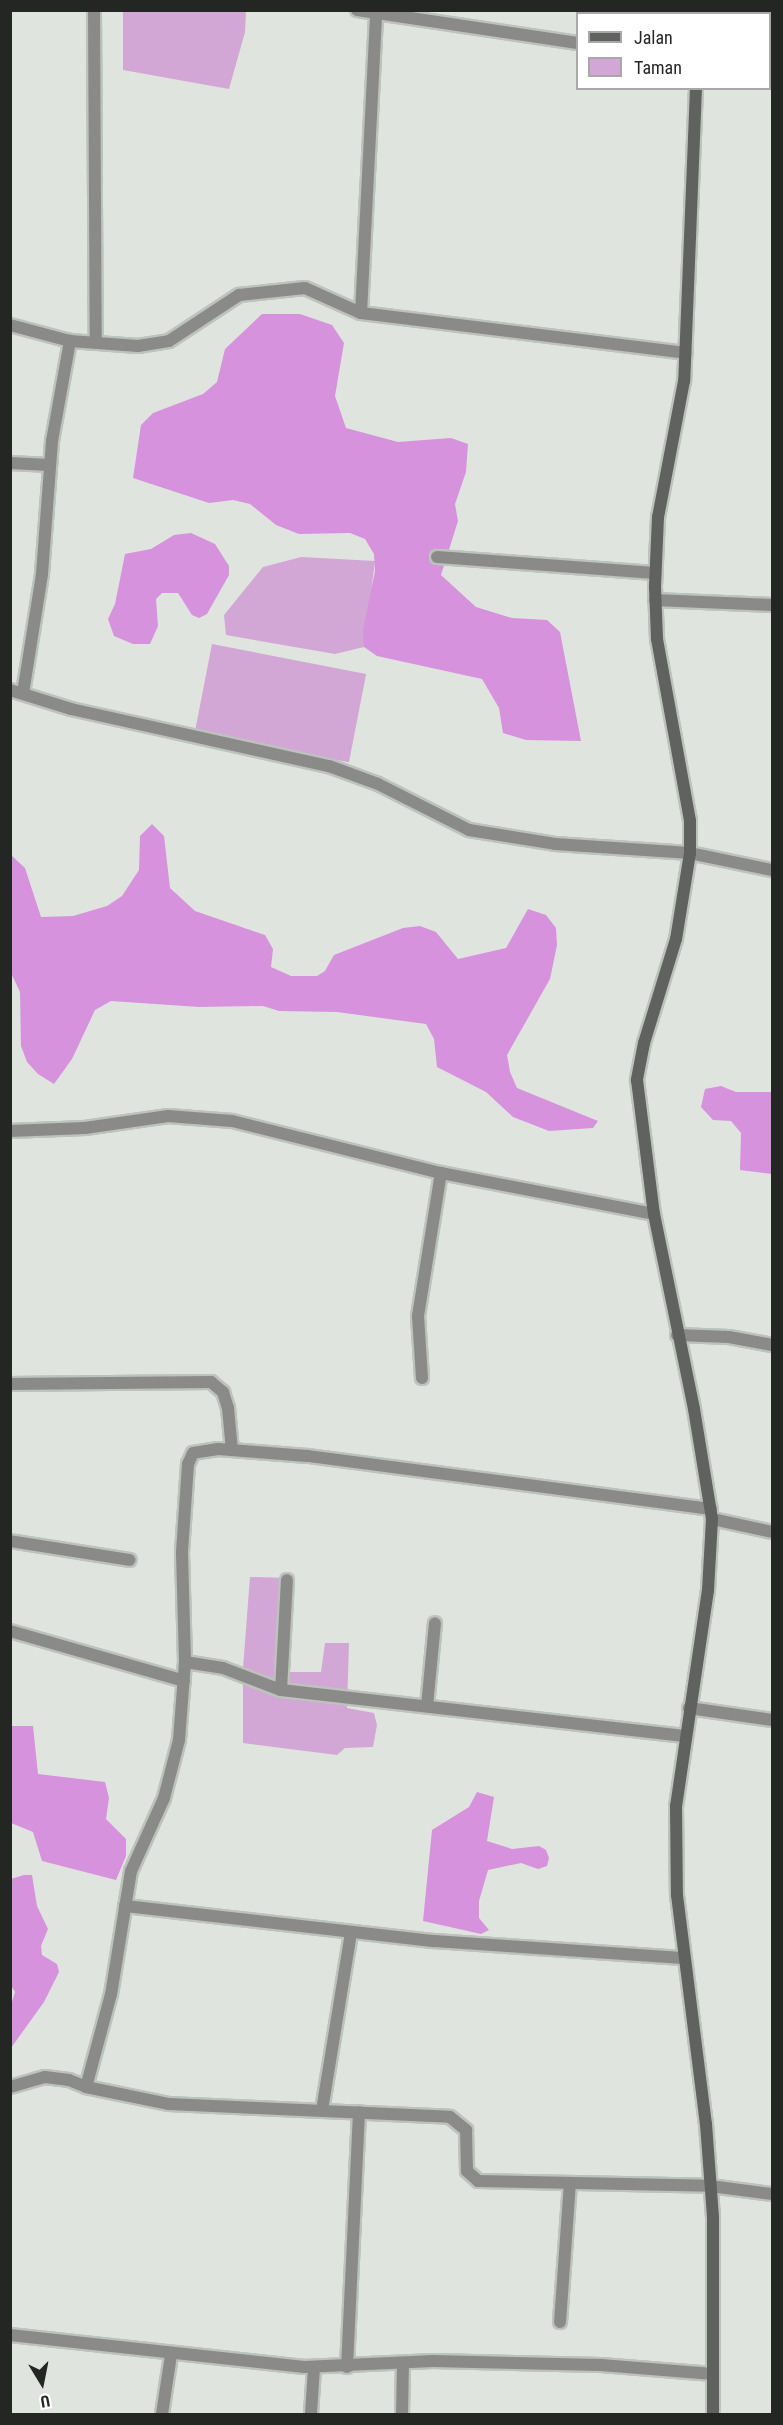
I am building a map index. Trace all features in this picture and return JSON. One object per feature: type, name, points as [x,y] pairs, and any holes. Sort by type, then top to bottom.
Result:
[{"type":"street","points":[[94,10],[96,342]]},
{"type":"street","points":[[357,10],[576,43]]},
{"type":"street","points":[[361,313],[376,13]]},
{"type":"street","points":[[696,90],[684,381],[658,517],[655,573],[657,639],[690,821],[690,853],[676,939],[644,1042],[637,1080],[654,1214],[711,1514],[710,1571],[684,1736],[676,1806],[677,1894],[706,2124],[710,2186],[713,2415]]},
{"type":"street","points":[[10,325],[70,341],[138,346],[169,341],[229,301],[250,294],[306,288],[361,313],[686,353]]},
{"type":"street","points":[[70,341],[49,465],[42,574],[17,692],[71,709],[329,766],[378,784],[479,832],[555,844],[690,853],[772,870]]},
{"type":"street","points":[[10,463],[49,465]]},
{"type":"street","points":[[437,557],[655,573]]},
{"type":"street","points":[[655,600],[772,605]]},
{"type":"street","points":[[10,1131],[85,1128],[168,1116],[232,1121],[441,1173],[654,1214]]},
{"type":"street","points":[[422,1378],[418,1316],[441,1173]]},
{"type":"street","points":[[678,1335],[729,1337],[772,1345]]},
{"type":"street","points":[[10,1384],[211,1382],[223,1392],[228,1408],[231,1450]]},
{"type":"street","points":[[86,2087],[108,2006],[131,1871],[164,1798],[179,1740],[185,1662],[182,1553],[188,1464],[193,1453],[203,1449],[231,1450],[544,1485],[711,1514],[772,1532]]},
{"type":"street","points":[[10,1541],[129,1560]]},
{"type":"street","points":[[281,1690],[287,1580]]},
{"type":"street","points":[[427,1706],[435,1623]]},
{"type":"street","points":[[10,1631],[184,1681]]},
{"type":"street","points":[[185,1662],[223,1668],[281,1690],[684,1736]]},
{"type":"street","points":[[689,1708],[772,1720]]},
{"type":"street","points":[[125,1906],[351,1932],[684,1958]]},
{"type":"street","points":[[322,2110],[351,1932]]},
{"type":"street","points":[[10,2087],[45,2077],[69,2080],[86,2087],[169,2104],[450,2118],[460,2122],[466,2130],[467,2171],[478,2181],[710,2186],[772,2194]]},
{"type":"street","points":[[346,2367],[359,2112]]},
{"type":"street","points":[[560,2322],[570,2183]]},
{"type":"street","points":[[11,2337],[171,2355],[314,2367],[403,2363],[587,2364],[713,2374]]},
{"type":"street","points":[[162,2415],[171,2355]]},
{"type":"street","points":[[402,2415],[403,2363]]},
{"type":"street","points":[[310,2415],[314,2367]]},
{"type":"green space","points":[[123,11],[246,11],[245,32],[229,89],[123,70]]},
{"type":"green space","points":[[301,557],[375,561],[364,647],[335,654],[226,635],[224,615],[263,567]]},
{"type":"green space","points":[[212,644],[366,674],[349,762],[195,732]]},
{"type":"green space","points":[[250,1577],[293,1578],[290,1672],[321,1672],[325,1643],[349,1643],[347,1708],[374,1713],[377,1725],[373,1747],[345,1748],[337,1755],[243,1743],[243,1668]]},
{"type":"shaded area","points":[[262,314],[300,314],[332,325],[344,343],[335,396],[346,428],[398,442],[451,438],[468,444],[466,472],[455,504],[458,521],[441,575],[476,607],[512,618],[547,620],[560,632],[581,741],[526,740],[503,733],[499,708],[482,679],[377,656],[364,647],[363,630],[375,571],[374,554],[365,539],[350,533],[299,534],[276,525],[250,504],[233,500],[209,503],[133,478],[141,425],[153,413],[203,394],[217,382],[225,349]]},
{"type":"shaded area","points":[[191,533],[215,544],[229,566],[229,575],[207,614],[199,618],[192,615],[178,593],[162,593],[156,599],[158,626],[150,644],[133,644],[114,636],[108,619],[115,604],[125,554],[151,549],[174,535]]},
{"type":"shaded area","points":[[152,824],[164,836],[170,888],[195,911],[265,935],[273,949],[271,967],[291,976],[317,976],[325,971],[334,955],[403,928],[420,926],[436,932],[458,959],[506,948],[528,909],[546,915],[556,928],[557,945],[550,979],[507,1055],[510,1072],[517,1088],[598,1121],[593,1128],[549,1131],[513,1117],[486,1092],[437,1067],[434,1039],[426,1024],[337,1012],[279,1011],[263,1006],[199,1007],[111,1001],[95,1010],[72,1059],[54,1084],[38,1074],[27,1062],[21,1046],[20,992],[11,973],[11,855],[25,868],[41,917],[73,916],[107,906],[122,896],[139,870],[140,836]]},
{"type":"shaded area","points":[[721,1086],[736,1092],[772,1092],[772,1174],[740,1170],[741,1133],[731,1121],[713,1120],[701,1107],[705,1089]]},
{"type":"shaded area","points":[[11,1726],[33,1726],[38,1774],[105,1782],[109,1798],[106,1819],[126,1839],[126,1856],[116,1880],[42,1861],[33,1832],[11,1823]]},
{"type":"shaded area","points":[[477,1792],[494,1797],[487,1841],[512,1849],[539,1846],[546,1850],[549,1858],[547,1866],[538,1869],[521,1863],[488,1870],[479,1901],[479,1918],[489,1930],[481,1934],[423,1921],[432,1830],[469,1807]]},
{"type":"shaded area","points":[[32,1875],[37,1906],[48,1929],[41,1946],[42,1955],[57,1964],[59,1972],[44,2002],[11,2048],[11,2005],[15,1992],[10,1984],[11,1879]]}]
